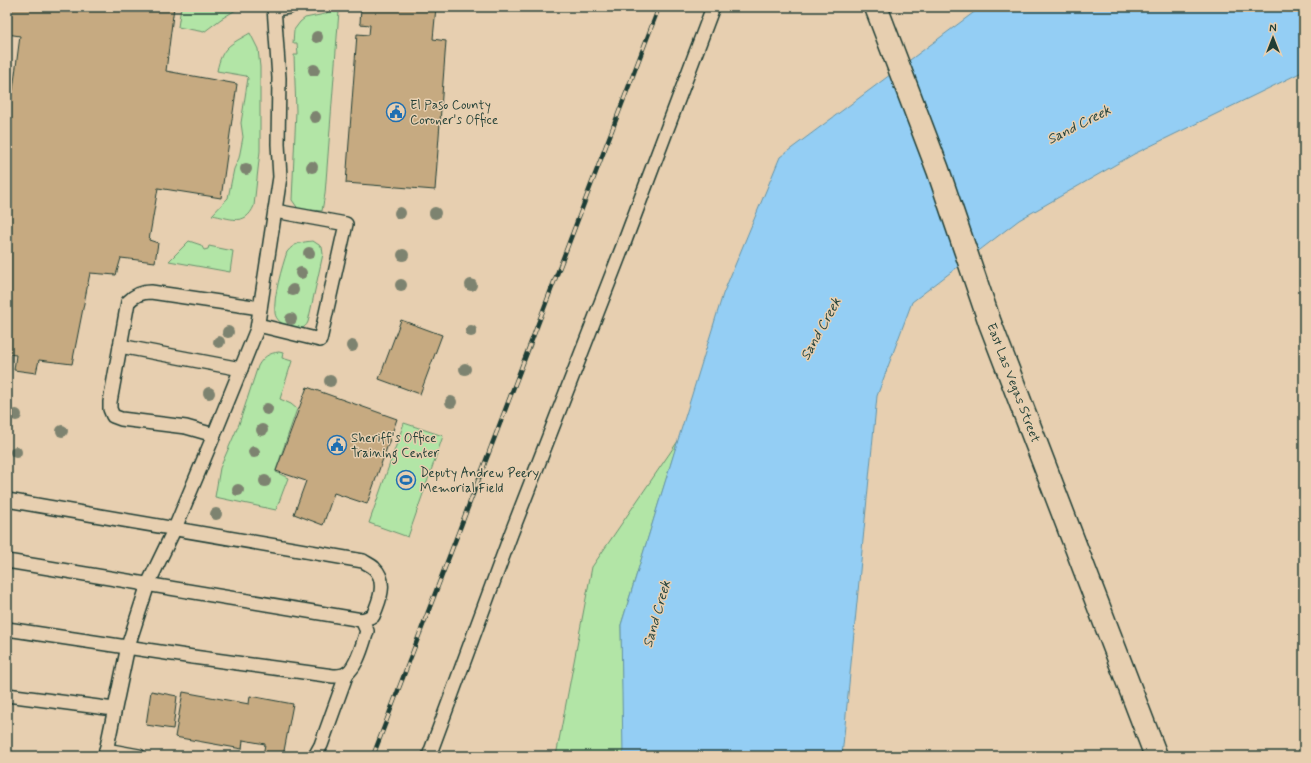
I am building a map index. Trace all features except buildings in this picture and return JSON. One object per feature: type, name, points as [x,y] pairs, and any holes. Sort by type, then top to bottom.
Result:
[{"type":"street","name":"East Las Vegas Street","points":[[876,7],[938,170],[990,323],[1156,756]]},
{"type":"lane","points":[[139,756],[106,753],[114,709],[128,646],[148,584],[175,528],[258,325],[280,177],[278,144],[280,78],[275,8],[289,7]]},
{"type":"lane","points":[[429,756],[511,534],[620,253],[712,7]]},
{"type":"lane","points":[[258,325],[320,340],[346,224],[275,212]]},
{"type":"lane","points":[[214,435],[186,427],[121,419],[113,416],[110,409],[110,402],[128,302],[135,295],[143,292],[151,292],[260,308]]},
{"type":"lane","points":[[120,346],[241,369]]},
{"type":"lane","points":[[7,500],[363,561],[374,568],[380,576],[381,582],[379,600],[372,616],[362,620],[7,561]]},
{"type":"lane","points":[[315,756],[322,745],[347,673],[357,660],[367,631],[362,620]]},
{"type":"lane","points":[[7,629],[333,676],[342,676],[347,673]]},
{"type":"lane","points":[[7,695],[114,709]]},
{"type":"green space","points":[[181,7],[239,8],[204,32],[178,27]]},
{"type":"green space","points":[[335,7],[339,11],[325,194],[322,211],[311,210],[311,216],[299,210],[292,200],[296,111],[294,55],[298,55],[297,43],[293,43],[294,30],[305,18],[325,14]]},
{"type":"green space","points":[[250,33],[258,49],[260,67],[260,151],[254,206],[246,217],[236,220],[212,215],[228,198],[234,169],[239,158],[243,137],[241,123],[248,78],[246,76],[217,71],[224,51],[232,44]]},
{"type":"green space","points":[[189,241],[201,245],[204,250],[208,249],[209,246],[233,251],[230,272],[169,261]]},
{"type":"green space","points":[[313,241],[322,247],[323,254],[308,322],[300,329],[290,328],[280,322],[275,313],[275,299],[280,274],[287,252],[292,247],[305,242]]},
{"type":"green space","points":[[272,353],[283,353],[282,358],[292,361],[280,399],[291,404],[297,409],[276,470],[276,472],[288,478],[276,510],[215,497],[220,468],[239,424],[258,366],[267,356]]},
{"type":"green space","name":"Deputy Andrew Peery Memorial Field","points":[[404,423],[443,436],[408,537],[369,523]]},
{"type":"green space","points":[[678,441],[621,625],[624,756],[556,756],[592,567]]},
{"type":"water","name":"Sand Creek","points":[[981,7],[1304,7],[1304,71],[1134,154],[1019,220],[912,302],[877,396],[842,756],[623,756],[621,625],[723,294],[780,157]]},
{"type":"railway","points":[[373,756],[659,7]]},
{"type":"place","name":"El Paso County Coroner's Office","points":[[396,112]]},
{"type":"place","name":"Sheriff's Office Training Center","points":[[337,445]]},
{"type":"place","name":"Deputy Andrew Peery Memorial Field","points":[[406,480]]}]
